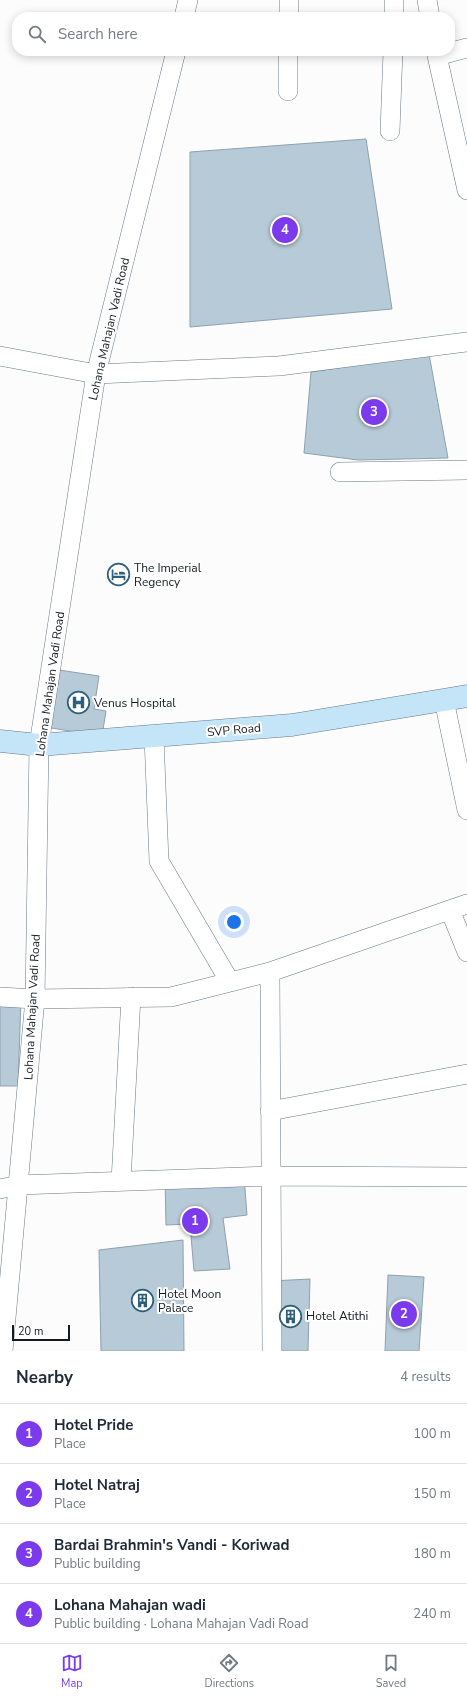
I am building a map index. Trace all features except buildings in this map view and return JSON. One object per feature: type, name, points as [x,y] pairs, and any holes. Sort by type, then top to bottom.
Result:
[{"type":"main road","name":"SVP Road","points":[[0,740],[39,745],[292,725],[467,696]]},
{"type":"street","points":[[185,12],[188,0]]},
{"type":"street","points":[[289,0],[289,12]]},
{"type":"street","points":[[394,0],[394,12]]},
{"type":"street","points":[[427,0],[429,12]]},
{"type":"street","points":[[455,50],[467,48]]},
{"type":"street","name":"Lohana Mahajan Vadi Road","points":[[3,1351],[35,999],[39,745],[96,374],[175,56]]},
{"type":"street","points":[[288,56],[288,91]]},
{"type":"street","points":[[390,132],[393,56]]},
{"type":"street","points":[[438,56],[467,190]]},
{"type":"street","points":[[0,356],[96,374],[279,366],[467,342]]},
{"type":"street","points":[[340,472],[467,470]]},
{"type":"street","points":[[444,700],[467,810]]},
{"type":"street","points":[[154,737],[159,861],[230,982]]},
{"type":"street","points":[[0,997],[35,999],[171,997],[270,972],[458,907],[467,952]]},
{"type":"street","points":[[270,972],[272,1351]]},
{"type":"street","points":[[121,1181],[131,997]]},
{"type":"street","points":[[270,1111],[467,1074]]},
{"type":"street","points":[[0,1189],[19,1185],[270,1176],[467,1177]]},
{"type":"place","name":"Lohana Mahajan wadi","points":[[285,230]]},
{"type":"place","name":"Bardai Brahmin's Vandi - Koriwad","points":[[374,412]]},
{"type":"place","name":"The Imperial Regency","points":[[119,575]]},
{"type":"place","name":"Venus Hospital","points":[[79,703]]},
{"type":"place","name":"Hotel Pride","points":[[195,1221]]},
{"type":"place","name":"Hotel Moon Palace","points":[[142,1301]]},
{"type":"place","name":"Hotel Natraj","points":[[404,1314]]},
{"type":"place","name":"Hotel Atithi","points":[[290,1316]]}]
